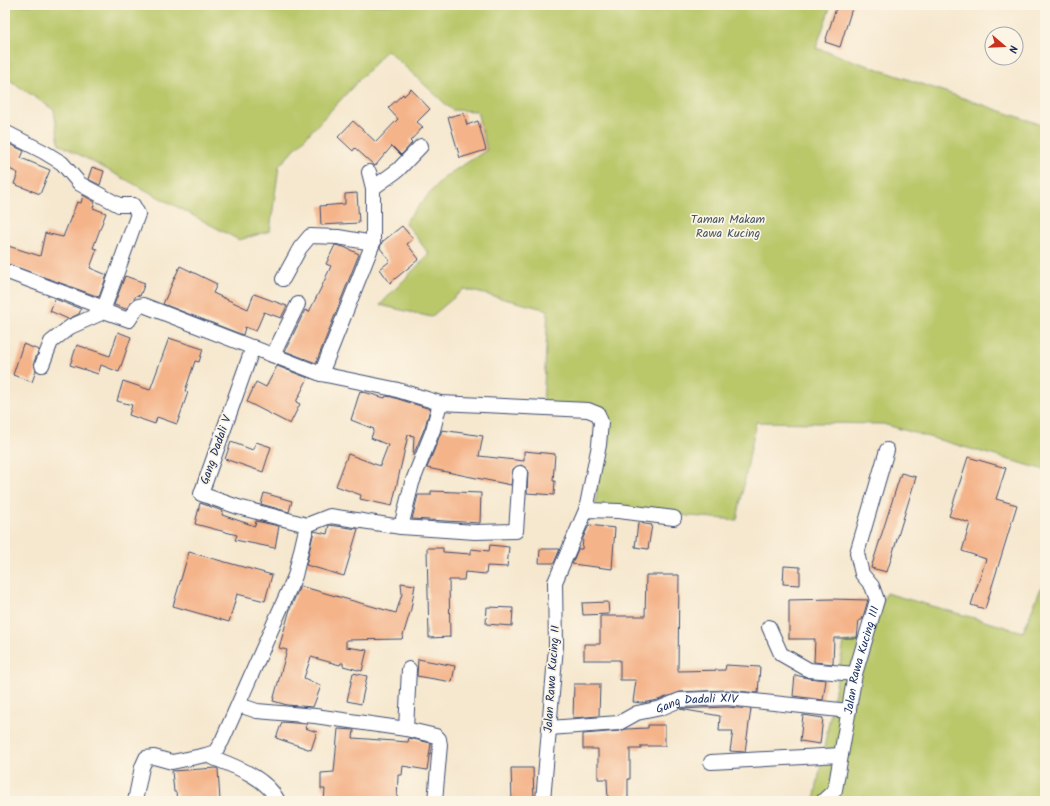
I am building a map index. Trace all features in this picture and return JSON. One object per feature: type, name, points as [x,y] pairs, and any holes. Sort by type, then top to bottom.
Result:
[{"type":"street","points":[[5,132],[62,163],[80,184],[119,204],[133,205],[138,214],[105,310],[70,327],[51,342],[42,365]]},
{"type":"street","points":[[373,188],[398,170],[421,146]]},
{"type":"street","points":[[321,374],[373,243],[373,188],[369,172]]},
{"type":"street","points":[[283,279],[300,248],[310,236],[338,237],[373,243]]},
{"type":"street","points":[[5,271],[105,310]]},
{"type":"street","points":[[273,355],[298,304]]},
{"type":"street","name":"Jalan Rawa Kucing II","points":[[105,310],[129,320],[138,306],[143,305],[321,374],[394,389],[440,403],[588,410],[598,414],[601,422],[599,444],[586,510],[555,582],[556,646],[543,801]]},
{"type":"street","name":"Gang Dadali V","points":[[253,347],[201,494],[238,508],[307,525]]},
{"type":"street","points":[[401,527],[412,483],[433,430],[440,403]]},
{"type":"street","name":"Jalan Rawa Kucing III","points":[[823,801],[835,790],[855,674],[877,600],[872,586],[862,574],[857,553],[887,450]]},
{"type":"street","points":[[135,801],[142,767],[146,758],[154,757],[172,762],[206,755],[215,752],[222,741],[295,576],[307,525],[330,516],[401,527],[475,532],[516,531],[520,474]]},
{"type":"street","points":[[586,510],[619,511],[674,518]]},
{"type":"street","points":[[769,627],[780,654],[808,670],[855,674]]},
{"type":"street","points":[[406,729],[409,669]]},
{"type":"street","name":"Gang Dadali XIV","points":[[549,728],[619,724],[637,713],[661,708],[680,700],[727,698],[849,710]]},
{"type":"street","points":[[239,705],[257,711],[315,716],[431,734],[439,739],[435,801]]},
{"type":"street","points":[[206,755],[246,772],[262,782],[274,793],[278,801]]},
{"type":"street","points":[[711,762],[841,755]]},
{"type":"green space","name":"Taman Makam Rawa Kucing","points":[[5,5],[831,5],[816,48],[1045,126],[1045,470],[883,424],[756,422],[737,520],[595,508],[606,407],[543,406],[548,310],[464,289],[431,317],[380,305],[429,254],[405,222],[444,177],[487,150],[477,111],[452,110],[387,50],[279,166],[270,231],[239,240],[59,144],[54,110],[5,77]]},
{"type":"green space","points":[[1045,578],[1045,801],[814,801],[844,643],[867,639],[886,593],[1023,632]]},
{"type":"building","points":[[837,5],[853,5],[840,47],[825,42]]},
{"type":"building","points":[[411,89],[430,109],[417,122],[423,127],[410,141],[412,143],[401,155],[392,146],[375,166],[355,148],[353,151],[338,137],[353,121],[376,142],[398,119],[388,108],[403,94],[404,96]]},
{"type":"building","points":[[464,113],[467,125],[478,121],[486,150],[460,158],[448,117]]},
{"type":"building","points":[[5,142],[24,151],[21,158],[50,170],[40,194],[14,184],[18,173],[5,167]]},
{"type":"building","points":[[92,167],[104,171],[100,185],[88,179]]},
{"type":"building","points":[[357,193],[359,223],[321,225],[320,206],[345,204],[345,194]]},
{"type":"building","points":[[83,195],[95,202],[93,208],[106,213],[93,248],[97,249],[90,268],[107,275],[99,297],[5,263],[5,245],[40,256],[45,233],[63,237],[77,202],[81,203]]},
{"type":"building","points":[[402,226],[413,239],[407,244],[419,259],[390,283],[380,269],[390,261],[380,248],[382,242]]},
{"type":"building","points":[[335,245],[344,247],[359,254],[316,363],[285,351],[305,310],[309,312],[321,288],[331,266],[326,264]]},
{"type":"building","points":[[180,266],[217,284],[213,293],[248,309],[254,294],[287,306],[281,318],[264,312],[256,331],[245,327],[243,335],[163,304]]},
{"type":"building","points":[[125,276],[145,283],[140,296],[137,295],[126,309],[114,305]]},
{"type":"building","points":[[55,299],[81,309],[79,314],[68,319],[50,311]]},
{"type":"building","points":[[118,332],[131,337],[119,372],[101,365],[98,374],[70,365],[77,345],[110,356]]},
{"type":"building","points":[[169,338],[203,349],[199,362],[195,361],[185,391],[188,392],[177,424],[157,417],[155,424],[129,415],[132,405],[117,401],[123,381],[150,390]]},
{"type":"building","points":[[23,344],[39,350],[34,362],[36,371],[32,382],[13,375]]},
{"type":"building","points":[[277,366],[308,378],[296,402],[300,404],[290,424],[247,402],[256,382],[266,387]]},
{"type":"building","points":[[360,391],[385,398],[386,396],[392,397],[430,409],[425,427],[413,456],[414,436],[408,435],[392,506],[360,499],[361,495],[336,486],[348,454],[380,466],[388,445],[371,438],[374,429],[351,420]]},
{"type":"building","points":[[442,430],[483,436],[479,456],[524,461],[524,451],[555,454],[553,481],[555,481],[554,495],[527,493],[528,470],[521,465],[513,469],[511,485],[427,468]]},
{"type":"building","points":[[231,442],[253,450],[256,442],[271,447],[263,472],[225,459]]},
{"type":"building","points":[[968,457],[1006,468],[996,499],[1017,505],[985,609],[971,605],[986,559],[962,551],[970,523],[949,516]]},
{"type":"building","points":[[901,473],[916,477],[887,572],[871,568]]},
{"type":"building","points":[[431,491],[481,493],[480,523],[412,519],[418,495],[431,495]]},
{"type":"building","points":[[264,493],[292,501],[289,512],[261,504]]},
{"type":"building","points":[[200,503],[223,511],[222,515],[255,526],[256,521],[279,526],[275,548],[235,540],[237,535],[195,524]]},
{"type":"building","points":[[638,523],[652,525],[648,549],[635,547]]},
{"type":"building","points":[[329,525],[358,529],[344,576],[306,565],[314,531],[327,534]]},
{"type":"building","points":[[589,525],[615,528],[612,569],[572,564],[578,549],[582,549],[583,538]]},
{"type":"building","points":[[490,545],[509,547],[507,567],[487,566],[486,574],[465,572],[464,580],[449,580],[450,637],[429,638],[427,548],[443,548],[443,552],[471,554],[471,549],[489,551]]},
{"type":"building","points":[[540,549],[560,549],[554,563],[539,563]]},
{"type":"building","points":[[189,552],[272,575],[265,601],[237,594],[229,622],[173,606]]},
{"type":"building","points":[[784,566],[800,567],[800,585],[783,584]]},
{"type":"building","points":[[646,575],[679,575],[678,671],[725,670],[726,665],[760,667],[758,693],[727,690],[680,692],[658,700],[642,703],[633,702],[636,680],[620,680],[620,660],[584,660],[584,644],[600,644],[600,616],[645,616]]},
{"type":"building","points":[[401,583],[415,585],[411,609],[402,639],[346,640],[346,647],[367,650],[362,671],[343,666],[343,663],[340,665],[311,657],[304,678],[321,686],[313,707],[287,705],[273,701],[287,650],[279,648],[290,609],[300,586],[396,613],[402,594]]},
{"type":"building","points":[[789,600],[868,600],[862,620],[859,620],[857,638],[834,638],[833,664],[814,662],[815,639],[789,639]]},
{"type":"building","points":[[608,602],[609,614],[583,615],[582,603]]},
{"type":"building","points":[[487,607],[513,608],[512,626],[486,624]]},
{"type":"building","points":[[418,659],[455,666],[452,682],[417,676]]},
{"type":"building","points":[[353,673],[367,676],[361,704],[347,701]]},
{"type":"building","points":[[795,675],[826,680],[823,700],[793,696]]},
{"type":"building","points":[[574,684],[600,684],[599,716],[573,718]]},
{"type":"building","points":[[727,707],[751,709],[745,752],[730,751],[733,731],[719,731],[720,716],[680,709]]},
{"type":"building","points":[[803,715],[823,718],[820,744],[800,741]]},
{"type":"building","points":[[282,722],[307,724],[305,728],[317,732],[311,750],[276,738]]},
{"type":"building","points":[[648,725],[665,725],[665,746],[641,746],[641,749],[630,749],[628,801],[608,801],[607,779],[598,779],[598,749],[583,749],[583,734],[648,728]]},
{"type":"building","points":[[338,729],[354,730],[353,738],[408,742],[409,738],[431,743],[427,770],[403,766],[402,775],[398,775],[397,801],[324,801],[325,789],[321,789],[321,773],[334,772]]},
{"type":"building","points":[[511,768],[533,768],[534,801],[512,801]]},
{"type":"building","points":[[218,769],[220,801],[177,801],[176,792],[174,792],[172,771]]}]
